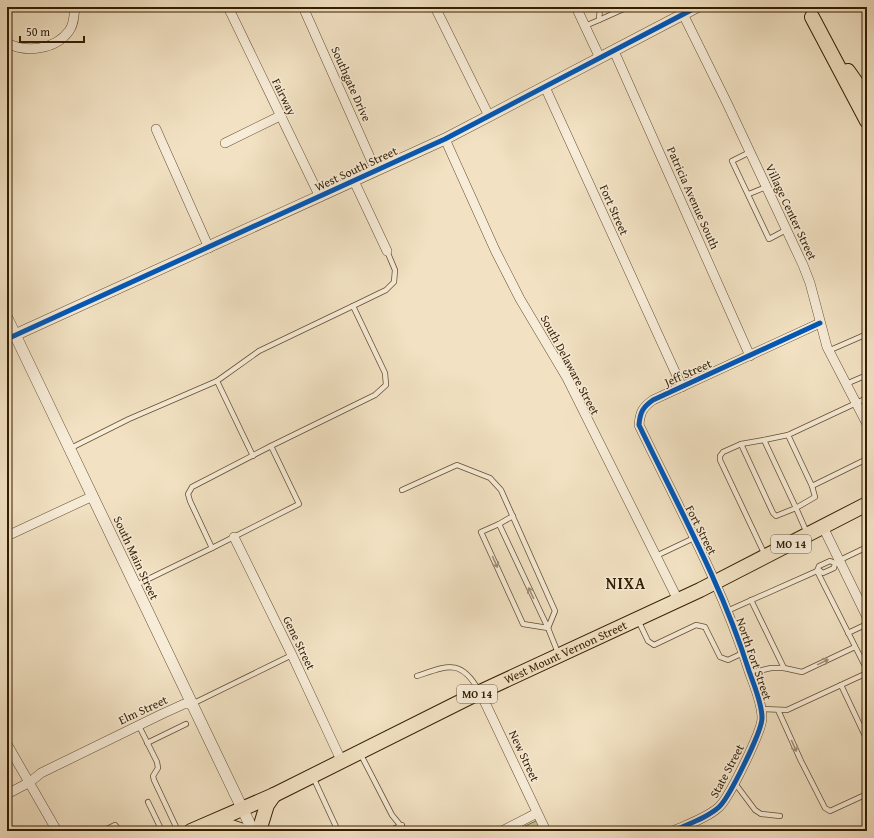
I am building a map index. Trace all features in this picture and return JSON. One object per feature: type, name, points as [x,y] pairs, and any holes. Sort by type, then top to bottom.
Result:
[{"type":"main road","points":[[809,12],[867,98]]},
{"type":"main road","points":[[809,12],[867,122]]},
{"type":"main road","name":"West Mount Vernon Street","points":[[242,809],[274,795],[341,760],[480,692],[714,583],[867,504]]},
{"type":"main road","points":[[259,831],[267,805],[274,795]]},
{"type":"main road","name":"MO 14","points":[[192,831],[242,809]]},
{"type":"main road","points":[[207,825],[225,825],[243,831]]},
{"type":"street","points":[[7,43],[22,49],[32,49],[54,43],[69,31],[75,7]]},
{"type":"street","name":"Fairway","points":[[228,7],[320,197]]},
{"type":"street","name":"Southgate Drive","points":[[303,7],[376,171]]},
{"type":"street","points":[[435,7],[489,116]]},
{"type":"street","points":[[576,7],[600,58]]},
{"type":"street","name":"West South Street","points":[[11,337],[209,248],[445,139],[698,7]]},
{"type":"street","name":"Village Center Street","points":[[683,14],[750,152],[810,283],[828,351],[867,424]]},
{"type":"street","name":"Patricia Avenue South","points":[[614,51],[750,356]]},
{"type":"street","name":"Fort Street","points":[[545,87],[682,387]]},
{"type":"street","points":[[225,143],[280,116]]},
{"type":"street","points":[[156,129],[209,248]]},
{"type":"street","name":"South Delaware Street","points":[[445,139],[495,250],[520,299],[566,378],[678,600]]},
{"type":"street","points":[[354,181],[387,251]]},
{"type":"street","name":"South Main Street","points":[[7,318],[11,337],[71,448],[135,586],[253,831]]},
{"type":"street","name":"Jeff Street","points":[[668,486],[639,425],[640,413],[644,406],[653,400],[820,323]]},
{"type":"street","name":"Fort Street","points":[[668,486],[694,538],[714,583]]},
{"type":"street","points":[[7,536],[93,496]]},
{"type":"street","points":[[823,527],[837,562],[867,617]]},
{"type":"street","name":"Gene Street","points":[[234,537],[292,654],[341,760]]},
{"type":"street","name":"North Fort Street","points":[[714,583],[743,653],[761,708],[762,719]]},
{"type":"street","name":"New Street","points":[[480,692],[546,831]]},
{"type":"street","name":"Elm Street","points":[[7,794],[30,782],[41,773],[184,704],[192,704]]},
{"type":"street","name":"State Street","points":[[673,831],[708,815],[719,808],[727,797],[761,728],[762,719]]},
{"type":"street","points":[[7,744],[57,831]]},
{"type":"street","points":[[502,831],[537,813]]},
{"type":"lane","points":[[599,20],[600,7]]},
{"type":"lane","points":[[585,26],[628,7]]},
{"type":"lane","points":[[750,152],[732,161],[769,239],[786,230]]},
{"type":"lane","points":[[748,194],[766,187]]},
{"type":"lane","points":[[71,448],[217,381],[259,351],[386,290],[394,282],[395,270],[387,251]]},
{"type":"lane","points":[[212,548],[188,494],[197,483],[375,395],[386,385],[385,372],[353,306]]},
{"type":"lane","points":[[828,351],[867,334]]},
{"type":"lane","points":[[846,384],[867,374]]},
{"type":"lane","points":[[217,381],[253,456]]},
{"type":"lane","points":[[766,557],[720,460],[720,456],[723,452],[741,444],[788,435],[867,398]]},
{"type":"lane","points":[[741,444],[773,513],[776,516],[779,516],[815,497],[816,494],[788,435]]},
{"type":"lane","points":[[764,440],[808,534]]},
{"type":"lane","points":[[135,586],[299,504],[271,446]]},
{"type":"lane","points":[[812,486],[867,459]]},
{"type":"lane","points":[[402,490],[457,465],[490,478],[501,490],[555,611],[548,628]]},
{"type":"lane","points":[[513,516],[481,532],[523,624],[548,628]]},
{"type":"lane","points":[[498,524],[548,628],[559,656]]},
{"type":"lane","points":[[656,556],[694,538]]},
{"type":"lane","points":[[726,611],[818,570],[820,566],[830,561],[837,562],[867,547]]},
{"type":"lane","points":[[818,570],[824,573],[834,568],[837,562]]},
{"type":"lane","points":[[761,708],[787,710],[867,672],[818,570]]},
{"type":"lane","points":[[751,600],[784,668]]},
{"type":"lane","points":[[637,619],[648,641],[654,645],[696,625],[705,627],[720,657],[728,660],[743,653]]},
{"type":"lane","points":[[848,633],[867,624]]},
{"type":"lane","points":[[750,673],[771,668],[784,668],[802,672],[855,647]]},
{"type":"lane","name":"Elm Street","points":[[192,704],[292,654]]},
{"type":"lane","points":[[417,676],[448,666],[458,668],[474,680],[480,692]]},
{"type":"lane","points":[[841,685],[867,740]]},
{"type":"lane","points":[[778,710],[800,761],[825,808],[830,811],[867,794]]},
{"type":"lane","points":[[147,743],[186,724]]},
{"type":"lane","points":[[139,726],[158,768],[153,776],[154,780],[178,831]]},
{"type":"lane","points":[[359,752],[392,815],[402,825],[405,831]]},
{"type":"lane","points":[[312,775],[338,831]]},
{"type":"lane","points":[[734,782],[755,810],[761,814],[780,816]]},
{"type":"lane","points":[[148,802],[162,831]]},
{"type":"lane","points":[[103,831],[115,825],[120,831]]},
{"type":"lane","points":[[389,831],[402,825]]},
{"type":"shaded area","points":[[538,820],[543,831],[514,831]]},
{"type":"cycle path","points":[[7,339],[445,139],[697,7]]},
{"type":"cycle path","points":[[673,831],[709,814],[719,807],[724,801],[757,736],[761,725],[762,712],[755,688],[726,608],[713,577],[639,425],[640,417],[644,408],[653,400],[820,323]]},
{"type":"district","name":"NIXA","points":[[626,583]]}]
